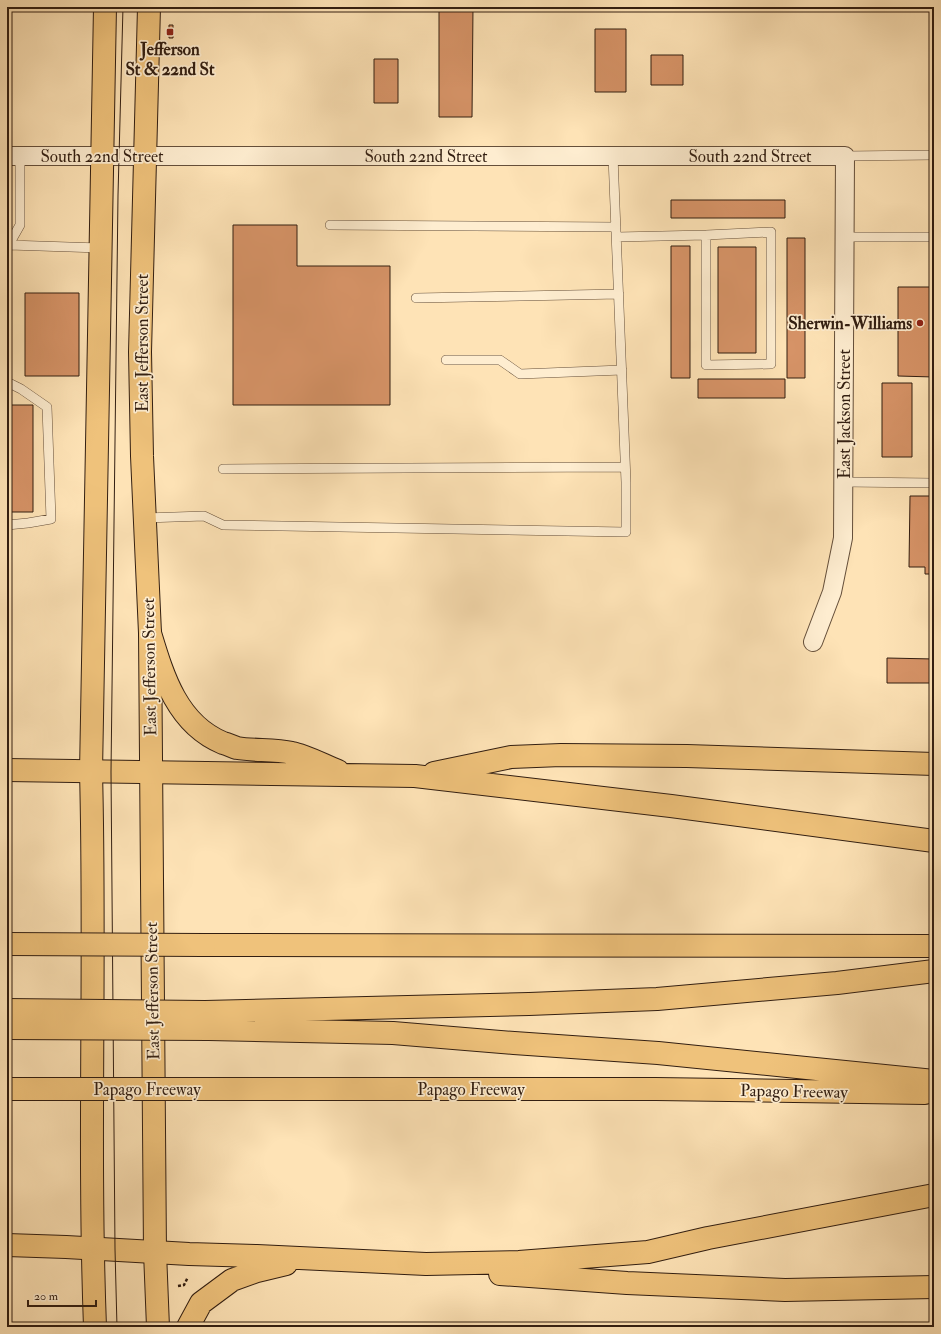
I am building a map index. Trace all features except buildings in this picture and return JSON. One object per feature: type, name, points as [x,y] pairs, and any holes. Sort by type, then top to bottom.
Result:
[{"type":"main road","points":[[95,1327],[92,1248],[93,868],[91,772],[104,7]]},
{"type":"main road","name":"East Jefferson Street","points":[[149,7],[140,352],[142,456],[150,633],[155,1252],[158,1327]]},
{"type":"main road","points":[[150,633],[162,672],[170,690],[181,709],[198,728],[215,739],[236,748],[293,753],[348,775]]},
{"type":"main road","points":[[415,776],[511,757],[561,755],[687,756],[934,764]]},
{"type":"main road","points":[[7,770],[415,776],[671,806],[934,841]]},
{"type":"main road","points":[[7,944],[934,946]]},
{"type":"main road","points":[[7,1028],[657,999],[836,983],[934,971]]},
{"type":"main road","points":[[7,1010],[207,1020],[514,1043],[658,1052],[934,1081]]},
{"type":"main road","name":"Papago Freeway","points":[[7,1089],[641,1089],[934,1093]]},
{"type":"main road","points":[[7,1245],[426,1264],[519,1262],[648,1252],[708,1238],[934,1195]]},
{"type":"main road","points":[[188,1327],[201,1303],[232,1280],[278,1265],[314,1259]]},
{"type":"main road","points":[[426,1264],[493,1274],[635,1284],[785,1290],[934,1287]]},
{"type":"street","name":"South 22nd Street","points":[[14,156],[845,156]]},
{"type":"street","name":"East Jackson Street","points":[[813,642],[832,592],[843,538],[845,156]]},
{"type":"lane","points":[[845,156],[934,155]]},
{"type":"lane","points":[[14,156],[20,225],[8,246],[100,248]]},
{"type":"lane","points":[[145,518],[204,516],[222,525],[626,532],[622,370],[613,156]]},
{"type":"lane","points":[[330,225],[616,226]]},
{"type":"lane","points":[[617,237],[771,232],[771,364],[706,365],[706,235]]},
{"type":"lane","points":[[845,237],[931,237]]},
{"type":"lane","points":[[416,298],[618,294]]},
{"type":"lane","points":[[446,360],[500,360],[520,374],[622,370]]},
{"type":"lane","points":[[7,382],[21,389],[47,407],[51,519],[7,525]]},
{"type":"lane","points":[[223,469],[625,467]]},
{"type":"lane","points":[[844,482],[934,483]]},
{"type":"path","points":[[174,1287],[184,1285],[189,1274]]},
{"type":"tram line","points":[[117,1327],[111,772],[118,195],[123,7]]},
{"type":"place","name":"Jefferson St & 22nd St","points":[[170,32]]},
{"type":"place","name":"Sherwin-Williams","points":[[920,323]]}]
